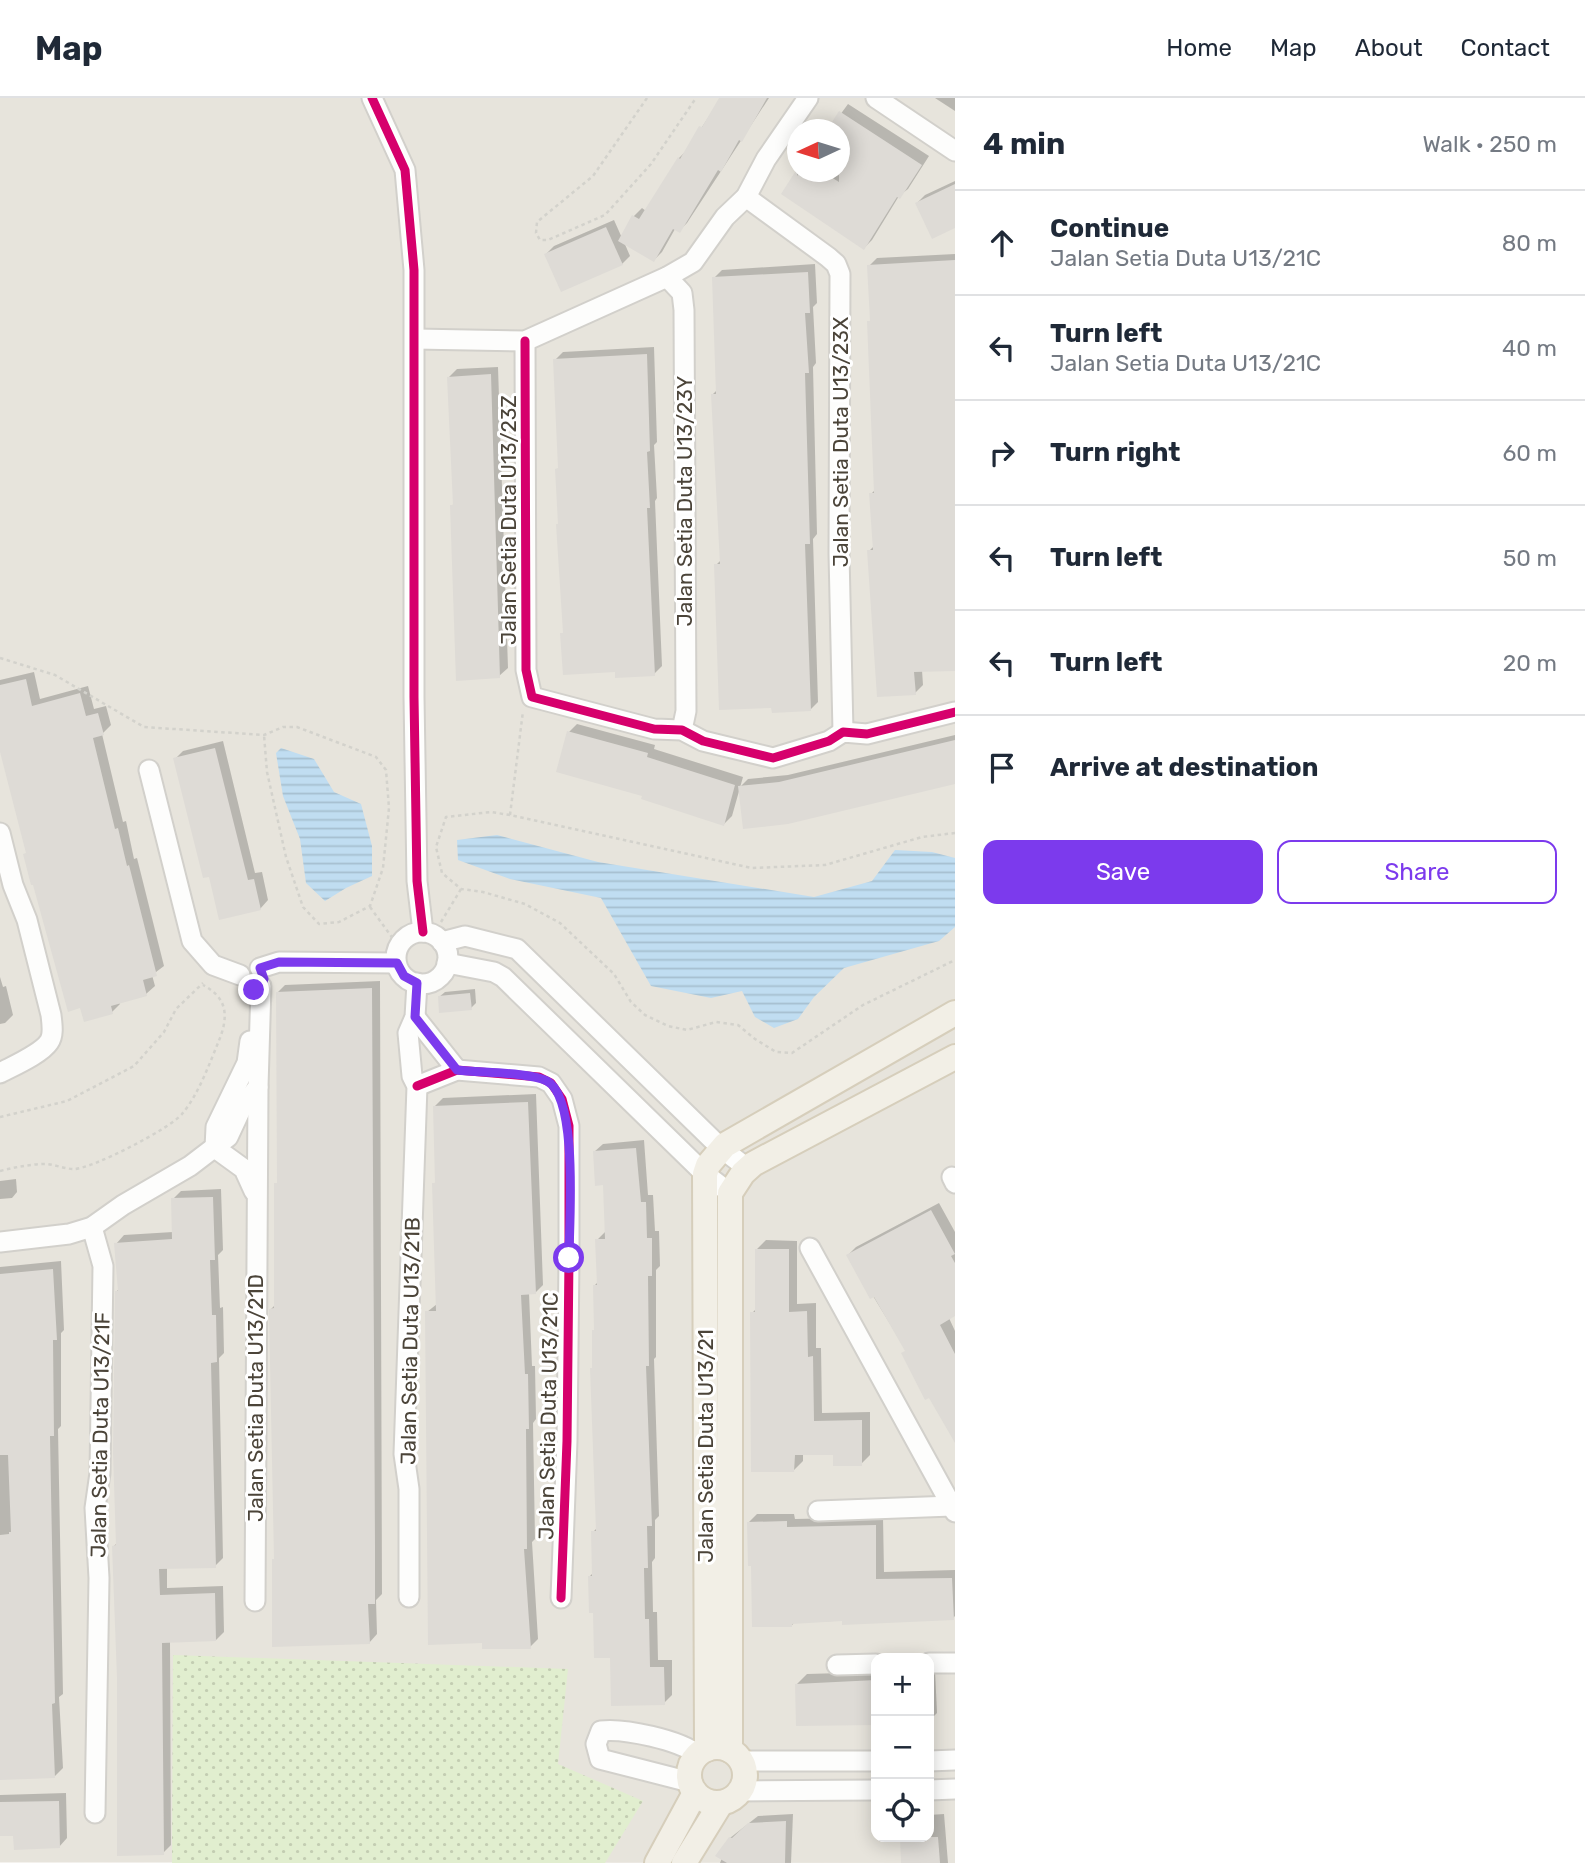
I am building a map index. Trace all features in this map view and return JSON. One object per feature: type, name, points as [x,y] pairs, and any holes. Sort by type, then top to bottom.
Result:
[{"type":"main road","points":[[705,1174],[721,1148],[955,1013]]},
{"type":"main road","points":[[730,1193],[747,1168],[955,1056]]},
{"type":"main road","name":"Jalan Setia Duta U13/21","points":[[705,1174],[719,1754]]},
{"type":"main road","name":"Jalan Setia Duta U13/21","points":[[719,1754],[730,1193]]},
{"type":"main road","points":[[657,1863],[693,1788],[690,1768],[719,1754],[746,1777],[684,1863]]},
{"type":"main road","points":[[693,1788],[712,1803],[731,1797]]},
{"type":"street","points":[[372,98],[405,170],[414,270],[414,723],[417,881],[433,936],[447,956],[447,963],[439,977],[425,984],[404,976],[398,955],[409,936],[433,936],[465,936],[517,950],[721,1148],[747,1168]]},
{"type":"street","points":[[415,339],[525,341],[667,277],[693,262],[725,217],[746,197],[766,159],[808,98]]},
{"type":"street","points":[[876,98],[955,151]]},
{"type":"street","name":"Jalan Setia Duta U13/23X","points":[[746,197],[828,257],[836,264],[840,274],[839,554],[843,732]]},
{"type":"street","name":"Jalan Setia Duta U13/23Y","points":[[667,277],[682,293],[684,310],[686,711],[682,730]]},
{"type":"street","name":"Jalan Setia Duta U13/23Z","points":[[525,341],[526,670],[532,697]]},
{"type":"street","points":[[532,697],[654,729],[682,730],[703,741],[773,758],[829,741],[843,732],[867,734],[955,712]]},
{"type":"street","points":[[149,770],[192,941],[213,965],[253,980]]},
{"type":"street","points":[[0,834],[13,886],[27,920],[51,1015],[52,1030],[50,1041],[43,1049],[0,1073]]},
{"type":"street","points":[[253,980],[279,962],[398,955]]},
{"type":"street","points":[[447,963],[494,972],[503,977],[705,1174],[730,1193]]},
{"type":"street","points":[[215,1148],[216,1127],[247,1063],[250,1050],[253,980]]},
{"type":"street","name":"Jalan Setia Duta U13/21D","points":[[253,980],[258,1087],[254,1601]]},
{"type":"street","name":"Jalan Setia Duta U13/21B","points":[[409,1597],[409,1489],[404,1454],[416,1086],[408,1052],[408,1032],[415,1017],[417,983]]},
{"type":"street","points":[[415,1017],[457,1070],[416,1086]]},
{"type":"street","name":"Jalan Setia Duta U13/21C","points":[[457,1070],[539,1077],[551,1083],[562,1099],[569,1126],[567,1428],[561,1598]]},
{"type":"street","points":[[0,1242],[69,1234],[92,1227],[123,1205],[190,1166],[228,1138],[242,1107],[258,1087]]},
{"type":"street","points":[[215,1148],[244,1170],[256,1195]]},
{"type":"street","name":"Jalan Setia Duta U13/21F","points":[[92,1227],[103,1266],[100,1473],[95,1508],[99,1578],[95,1812]]},
{"type":"street","points":[[810,1248],[953,1509],[818,1511]]},
{"type":"street","points":[[934,1663],[955,1663]]},
{"type":"street","points":[[837,1665],[871,1664]]},
{"type":"street","points":[[693,1788],[600,1759],[596,1744],[601,1731],[613,1729],[719,1754],[871,1761]]},
{"type":"street","points":[[934,1760],[955,1760]]},
{"type":"street","points":[[934,1790],[955,1789]]},
{"type":"street","points":[[731,1797],[871,1790]]},
{"type":"path","points":[[647,98],[593,176],[537,222],[536,233],[540,240],[548,240],[605,215],[651,164],[696,98]]},
{"type":"path","points":[[0,658],[55,675],[144,727],[264,735],[282,727],[297,727],[376,757],[386,770],[389,808],[383,868],[370,906],[339,922],[319,923],[303,907],[276,820],[264,755],[264,735]]},
{"type":"path","points":[[510,815],[522,713],[532,697]]},
{"type":"path","points":[[955,833],[922,836],[825,864],[752,868],[491,812],[446,817],[436,847],[442,873],[461,889],[525,904],[560,923],[614,974],[632,1002],[645,1015],[668,1026],[687,1030],[716,1021],[738,1025],[776,1052],[792,1053],[863,1005],[955,960]]},
{"type":"path","points":[[433,936],[461,889]]},
{"type":"path","points":[[370,906],[398,955]]},
{"type":"path","points":[[0,1117],[67,1101],[134,1066],[164,1032],[176,1009],[203,985],[213,965]]},
{"type":"path","points":[[0,1171],[26,1165],[50,1164],[74,1169],[91,1166],[162,1130],[181,1116],[192,1098],[225,1024],[223,1003],[215,991],[203,985]]},
{"type":"shaded area","points":[[0,98],[955,98],[955,1863],[0,1862]]},
{"type":"green space","points":[[173,1655],[568,1669],[558,1764],[643,1801],[605,1863],[172,1863]]},
{"type":"water","points":[[281,748],[314,759],[334,792],[361,804],[372,846],[372,876],[325,901],[306,883],[300,839],[283,796],[276,753]]},
{"type":"water","points":[[497,835],[598,862],[814,897],[872,881],[895,850],[932,852],[955,858],[955,927],[939,941],[844,968],[814,997],[798,1019],[774,1028],[755,1017],[742,991],[711,998],[651,986],[601,898],[510,879],[458,860],[457,840]]},
{"type":"building","points":[[719,98],[767,98],[742,142],[739,140],[721,172],[718,170],[680,233],[673,229],[654,262],[618,241],[632,215],[639,219]]},
{"type":"building","points":[[839,111],[922,165],[900,199],[897,197],[864,250],[781,194],[789,182],[850,182],[850,119],[834,119]]},
{"type":"building","points":[[955,184],[955,228],[932,239],[915,203]]},
{"type":"building","points":[[606,227],[623,265],[561,292],[544,254]]},
{"type":"building","points":[[955,260],[955,671],[914,672],[916,695],[877,697],[867,550],[873,550],[869,493],[874,493],[867,265]]},
{"type":"building","points":[[808,272],[810,313],[805,313],[809,373],[805,373],[810,544],[805,544],[811,711],[772,713],[771,708],[719,710],[714,564],[720,564],[711,394],[716,394],[712,277]]},
{"type":"building","points":[[647,354],[650,508],[647,508],[655,676],[615,678],[615,672],[563,675],[556,524],[555,469],[558,468],[553,359]]},
{"type":"building","points":[[491,374],[500,678],[456,681],[450,505],[453,505],[447,377]]},
{"type":"building","points":[[26,679],[32,706],[80,693],[86,716],[98,713],[104,735],[93,738],[115,829],[118,828],[127,866],[129,865],[157,976],[143,980],[147,996],[111,1006],[113,1014],[84,1022],[80,1008],[68,1012],[31,885],[23,854],[26,853],[0,752],[0,685]]},
{"type":"building","points":[[567,731],[648,753],[647,757],[735,785],[724,826],[641,799],[642,796],[556,772]]},
{"type":"building","points":[[955,740],[955,784],[788,824],[743,829],[738,786],[779,782]]},
{"type":"building","points":[[215,748],[248,880],[254,879],[261,910],[219,920],[209,877],[203,878],[173,758]]},
{"type":"building","points":[[372,988],[375,1604],[368,1604],[370,1644],[272,1647],[274,1559],[269,1309],[274,1308],[274,1183],[277,1183],[276,992]]},
{"type":"building","points":[[470,993],[472,1010],[439,1013],[438,996]]},
{"type":"building","points":[[528,1102],[536,1294],[521,1295],[525,1374],[528,1374],[527,1549],[524,1549],[531,1649],[482,1649],[482,1643],[428,1645],[425,1311],[436,1311],[432,1183],[435,1183],[433,1106]]},
{"type":"building","points":[[636,1148],[641,1202],[646,1202],[647,1238],[652,1238],[652,1276],[648,1276],[649,1366],[646,1366],[652,1526],[647,1526],[645,1619],[649,1619],[650,1667],[664,1667],[665,1705],[611,1706],[610,1658],[594,1658],[593,1613],[589,1613],[591,1531],[596,1531],[590,1368],[594,1330],[593,1285],[597,1285],[595,1239],[605,1239],[603,1185],[595,1186],[593,1151]]},
{"type":"building","points":[[213,1197],[215,1260],[210,1260],[212,1315],[216,1315],[217,1362],[211,1363],[216,1568],[159,1569],[160,1595],[215,1593],[216,1641],[162,1643],[164,1855],[117,1856],[117,1678],[112,1546],[116,1545],[113,1452],[115,1291],[118,1291],[114,1243],[172,1239],[171,1198]]},
{"type":"building","points":[[931,1210],[955,1254],[951,1256],[955,1263],[955,1316],[940,1325],[955,1354],[955,1443],[929,1398],[925,1400],[901,1353],[905,1351],[874,1297],[870,1299],[846,1255]]},
{"type":"building","points":[[755,1249],[789,1249],[789,1312],[807,1311],[808,1357],[813,1356],[814,1421],[862,1420],[862,1466],[833,1466],[833,1455],[795,1455],[794,1472],[751,1472],[750,1312],[755,1312]]},
{"type":"building","points":[[53,1269],[57,1340],[53,1340],[54,1436],[50,1436],[55,1778],[0,1780],[0,1535],[11,1532],[8,1455],[0,1455],[0,1274]]},
{"type":"building","points":[[787,1521],[787,1527],[876,1525],[876,1579],[952,1578],[954,1620],[842,1625],[842,1621],[792,1624],[792,1627],[752,1627],[747,1522]]},
{"type":"building","points":[[871,1680],[871,1725],[796,1726],[795,1684]]},
{"type":"building","points":[[59,1801],[60,1848],[14,1850],[13,1836],[0,1836],[0,1802]]},
{"type":"building","points":[[786,1821],[785,1863],[727,1863],[715,1856],[729,1837],[732,1838],[748,1823]]},
{"type":"building","points":[[934,1837],[938,1837],[940,1863],[901,1863],[900,1842],[934,1842]]},
{"type":"cycle path","points":[[372,98],[405,170],[414,270],[414,697],[417,881],[423,932]]},
{"type":"cycle path","points":[[525,341],[526,670],[532,697],[654,729],[682,730],[703,741],[773,758],[829,741],[843,732],[867,734],[955,712]]},
{"type":"cycle path","points":[[417,1086],[457,1070],[539,1077],[551,1083],[562,1099],[569,1126],[569,1258],[567,1441],[561,1598]]},
{"type":"route","points":[[254,990],[263,983],[264,975],[260,968],[279,962],[397,963],[404,976],[417,983],[415,1017],[457,1070],[539,1077],[551,1083],[562,1099],[569,1126],[569,1258]]}]
